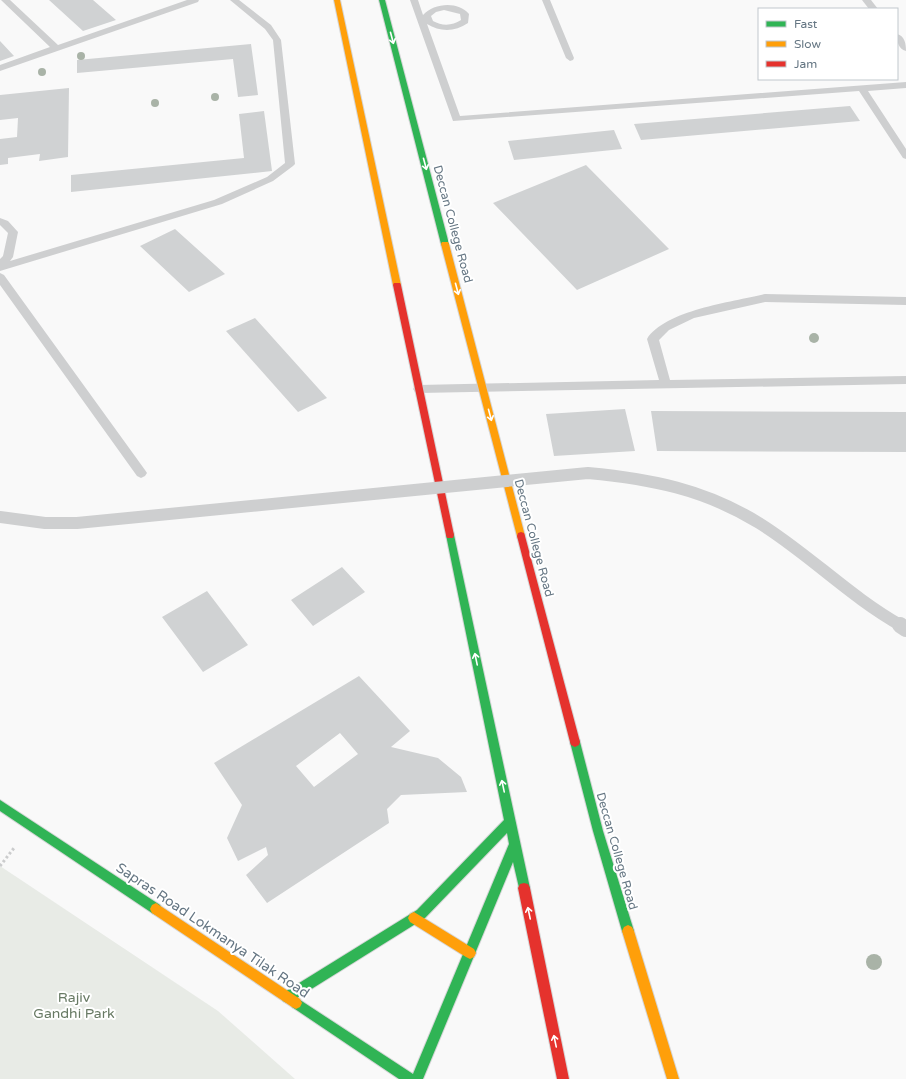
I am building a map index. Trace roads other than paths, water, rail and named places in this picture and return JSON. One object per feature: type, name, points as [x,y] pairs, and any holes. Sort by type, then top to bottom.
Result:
[{"type":"main road","points":[[337,0],[563,1079]]},
{"type":"main road","name":"Deccan College Road","points":[[382,0],[598,831],[673,1079]]},
{"type":"main road","name":"Sapras Road Lokmanya Tilak Road","points":[[0,805],[410,1079]]},
{"type":"main road","points":[[287,997],[421,914],[510,822]]},
{"type":"main road","points":[[417,1079],[515,844]]},
{"type":"main road","points":[[414,918],[470,953]]},
{"type":"lane","points":[[5,0],[56,48]]},
{"type":"lane","points":[[0,68],[195,0]]},
{"type":"lane","points":[[0,268],[218,202],[270,179],[290,164],[277,40],[268,27],[234,0]]},
{"type":"lane","points":[[414,0],[456,119],[906,85]]},
{"type":"lane","points":[[546,0],[570,58]]},
{"type":"lane","points":[[866,0],[873,8]]},
{"type":"lane","points":[[898,38],[906,48]]},
{"type":"lane","points":[[862,89],[906,156]]},
{"type":"lane","points":[[0,221],[13,232],[8,258],[0,265]]},
{"type":"lane","points":[[0,277],[141,473]]},
{"type":"lane","points":[[666,385],[653,339],[665,327],[691,315],[765,298],[906,301]]},
{"type":"lane","points":[[419,389],[906,380]]},
{"type":"lane","points":[[0,517],[45,523],[77,523],[588,473],[620,476],[656,481],[698,494],[739,512],[771,531],[865,604],[906,630]]},
{"type":"park label","name":"Rajiv Gandhi Park","points":[[74,1006]]}]
